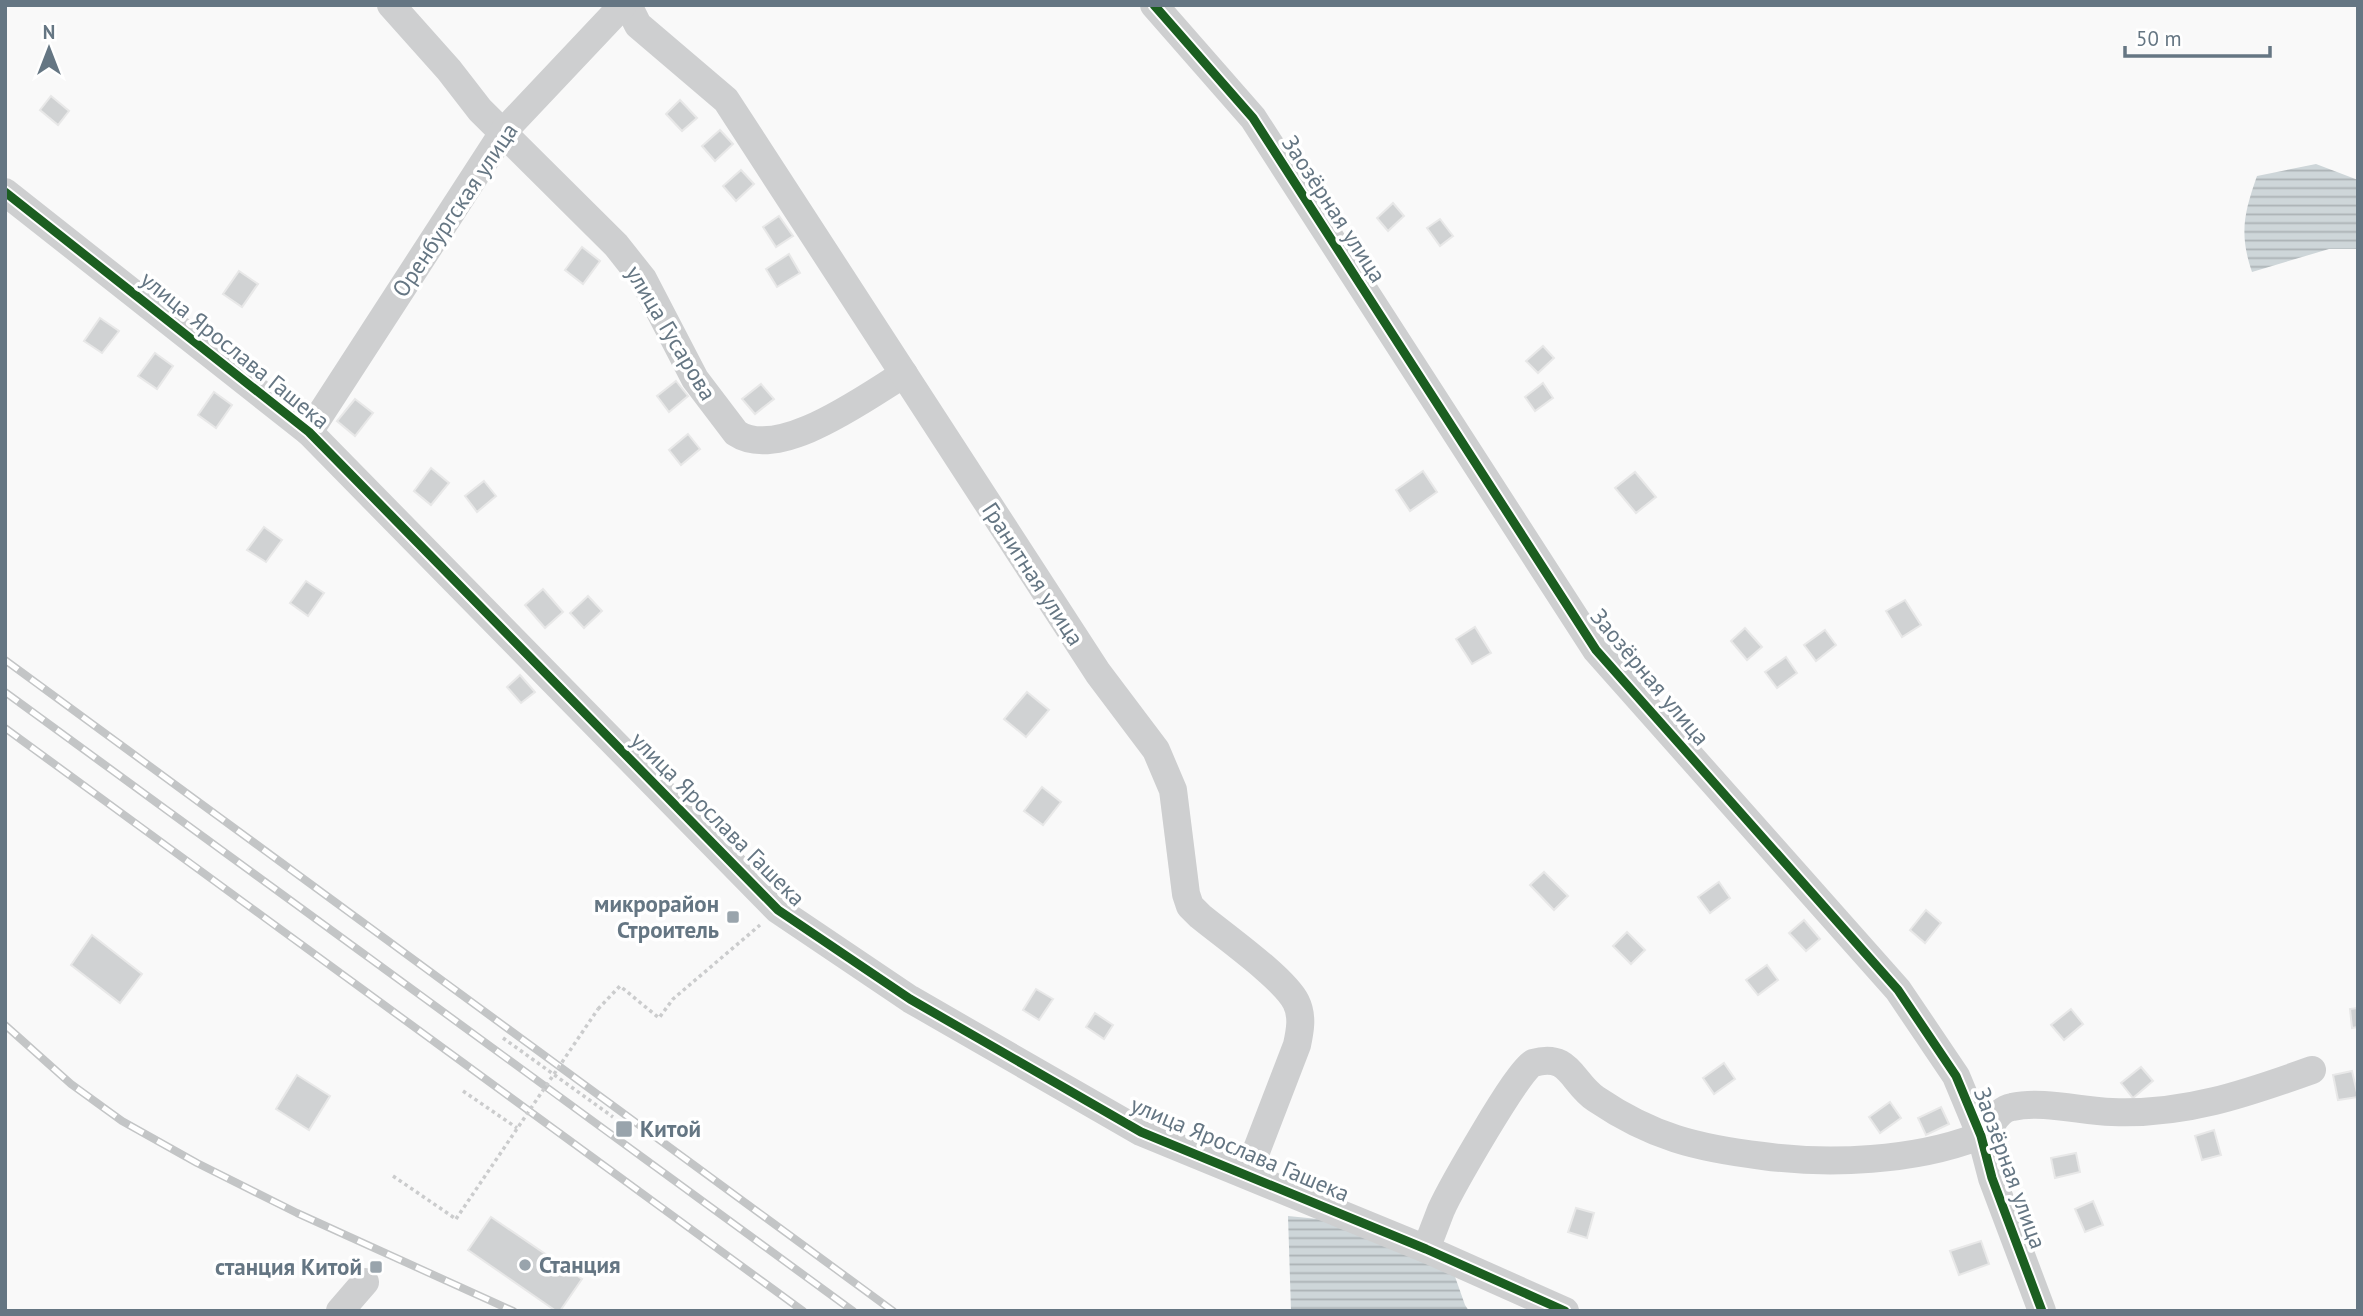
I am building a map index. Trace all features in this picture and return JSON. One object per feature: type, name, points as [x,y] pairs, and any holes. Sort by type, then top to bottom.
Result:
[{"type":"street","name":"улица Гусарова","points":[[391,5],[450,70],[480,110],[616,245],[643,279],[695,379],[736,433],[744,439],[757,442],[793,435],[824,422],[904,374]]},
{"type":"street","name":"Оренбургская улица","points":[[309,432],[504,131],[626,5]]},
{"type":"street","name":"Гранитная улица","points":[[626,5],[638,25],[726,100],[1098,673],[1156,750],[1173,790],[1186,894],[1191,906],[1284,986],[1296,1002],[1301,1026],[1297,1045],[1247,1175]]},
{"type":"street","name":"Заозёрная улица","points":[[1154,5],[1252,118],[1596,650],[1898,989],[1956,1076],[1981,1136],[1992,1178],[2042,1311]]},
{"type":"street","name":"улица Ярослава Гашека","points":[[5,191],[309,432],[778,911],[910,999],[1141,1132],[1426,1250],[1564,1311]]},
{"type":"street","points":[[1426,1250],[1442,1208],[1508,1092],[1528,1065],[1542,1061],[1553,1060],[1563,1064],[1592,1096],[1631,1122],[1672,1139],[1705,1148],[1766,1157],[1835,1160],[1913,1154],[1981,1136],[1997,1115],[2011,1107],[2065,1107],[2112,1112],[2172,1110],[2233,1098],[2312,1070]]},
{"type":"street","points":[[340,1311],[365,1282]]},
{"type":"path","points":[[393,1176],[456,1219],[598,1009],[620,986],[659,1018],[673,999],[778,911]]},
{"type":"path","points":[[503,1038],[613,1117]]},
{"type":"path","points":[[463,1091],[517,1128]]},
{"type":"shaded area","points":[[2316,164],[2358,180],[2358,249],[2329,249],[2252,272],[2244,235],[2249,201],[2257,176]]},
{"type":"shaded area","points":[[1288,1216],[1338,1221],[1453,1271],[1469,1311],[1291,1311]]},
{"type":"building","points":[[51,96],[69,111],[58,125],[40,110]]},
{"type":"building","points":[[680,100],[697,118],[682,131],[666,114]]},
{"type":"building","points":[[720,130],[733,144],[715,161],[702,146]]},
{"type":"building","points":[[741,170],[754,184],[736,201],[723,186]]},
{"type":"building","points":[[1393,203],[1404,216],[1388,231],[1377,218]]},
{"type":"building","points":[[779,216],[793,236],[776,247],[763,227]]},
{"type":"building","points":[[1440,219],[1453,236],[1440,246],[1427,228]]},
{"type":"building","points":[[582,247],[600,261],[583,284],[565,270]]},
{"type":"building","points":[[789,254],[800,273],[777,287],[766,269]]},
{"type":"building","points":[[239,271],[258,284],[242,307],[223,294]]},
{"type":"building","points":[[100,318],[119,331],[102,353],[84,341]]},
{"type":"building","points":[[1543,346],[1554,358],[1538,373],[1526,361]]},
{"type":"building","points":[[155,353],[173,366],[157,389],[138,376]]},
{"type":"building","points":[[676,381],[688,396],[669,412],[657,396]]},
{"type":"building","points":[[1543,383],[1553,398],[1535,411],[1525,397]]},
{"type":"building","points":[[761,384],[774,399],[755,414],[742,399]]},
{"type":"building","points":[[214,392],[232,405],[216,428],[198,415]]},
{"type":"building","points":[[355,399],[373,413],[355,436],[337,421]]},
{"type":"building","points":[[688,434],[700,449],[681,465],[669,450]]},
{"type":"building","points":[[431,468],[449,483],[431,505],[414,491]]},
{"type":"building","points":[[1423,471],[1437,492],[1410,511],[1396,490]]},
{"type":"building","points":[[1635,472],[1656,497],[1636,513],[1615,488]]},
{"type":"building","points":[[484,481],[496,496],[477,512],[465,496]]},
{"type":"building","points":[[264,527],[282,540],[266,562],[247,550]]},
{"type":"building","points":[[306,581],[324,593],[308,616],[290,603]]},
{"type":"building","points":[[543,589],[563,612],[545,628],[525,605]]},
{"type":"building","points":[[588,596],[602,611],[584,628],[570,613]]},
{"type":"building","points":[[1905,600],[1921,625],[1902,637],[1886,611]]},
{"type":"building","points":[[1475,627],[1491,653],[1472,664],[1456,639]]},
{"type":"building","points":[[1745,628],[1762,647],[1747,660],[1731,641]]},
{"type":"building","points":[[1825,630],[1836,645],[1816,661],[1804,645]]},
{"type":"building","points":[[1786,657],[1797,673],[1777,688],[1765,672]]},
{"type":"building","points":[[520,675],[535,692],[521,703],[507,687]]},
{"type":"building","points":[[1027,692],[1049,710],[1026,737],[1004,719]]},
{"type":"building","points":[[1042,787],[1061,802],[1043,825],[1024,811]]},
{"type":"building","points":[[1544,872],[1568,896],[1554,910],[1530,885]]},
{"type":"building","points":[[1719,882],[1730,898],[1710,913],[1698,897]]},
{"type":"building","points":[[1926,910],[1941,923],[1925,943],[1910,930]]},
{"type":"building","points":[[1804,920],[1820,939],[1806,951],[1789,933]]},
{"type":"building","points":[[1627,932],[1645,950],[1631,964],[1613,946]]},
{"type":"building","points":[[92,935],[142,974],[120,1003],[71,965]]},
{"type":"building","points":[[1767,965],[1778,980],[1758,995],[1746,980]]},
{"type":"building","points":[[1036,989],[1053,999],[1039,1020],[1023,1010]]},
{"type":"building","points":[[2358,1008],[2358,1027],[2352,1028],[2350,1009]]},
{"type":"building","points":[[2071,1009],[2083,1024],[2064,1040],[2051,1025]]},
{"type":"building","points":[[1095,1013],[1113,1025],[1104,1039],[1086,1027]]},
{"type":"building","points":[[1724,1063],[1735,1079],[1714,1094],[1703,1078]]},
{"type":"building","points":[[2141,1067],[2153,1081],[2133,1098],[2121,1083]]},
{"type":"building","points":[[2352,1071],[2358,1097],[2338,1100],[2333,1075]]},
{"type":"building","points":[[297,1075],[330,1096],[309,1130],[276,1109]]},
{"type":"building","points":[[1890,1102],[1901,1118],[1880,1133],[1869,1117]]},
{"type":"building","points":[[1941,1107],[1949,1124],[1926,1135],[1918,1118]]},
{"type":"building","points":[[2214,1130],[2221,1155],[2202,1160],[2195,1136]]},
{"type":"building","points":[[2076,1153],[2080,1172],[2055,1178],[2051,1158]]},
{"type":"building","points":[[2093,1201],[2103,1225],[2085,1232],[2075,1209]]},
{"type":"building","points":[[1576,1208],[1594,1213],[1587,1238],[1568,1232]]},
{"type":"building","name":"Станция","points":[[491,1217],[582,1279],[560,1311],[556,1311],[468,1250]]},
{"type":"building","points":[[1981,1241],[1989,1264],[1959,1275],[1950,1251]]},
{"type":"railway","points":[[5,660],[893,1311]]},
{"type":"railway","points":[[5,692],[853,1311]]},
{"type":"railway","points":[[5,728],[803,1311]]},
{"type":"railway","points":[[5,1025],[71,1084],[122,1121],[197,1163],[297,1213],[513,1311]]},
{"type":"cycle path","points":[[1154,5],[1253,118],[1596,650],[1898,990],[1956,1076],[1981,1136],[1992,1178],[2042,1311]]},
{"type":"cycle path","points":[[5,192],[309,432],[778,910],[910,999],[1141,1132],[1426,1249],[1565,1311]]},
{"type":"place","name":"микрорайон Строитель","points":[[733,917]]},
{"type":"place","name":"Китой","points":[[624,1129]]},
{"type":"place","name":"Станция","points":[[525,1265]]},
{"type":"place","name":"станция Китой","points":[[376,1267]]}]
